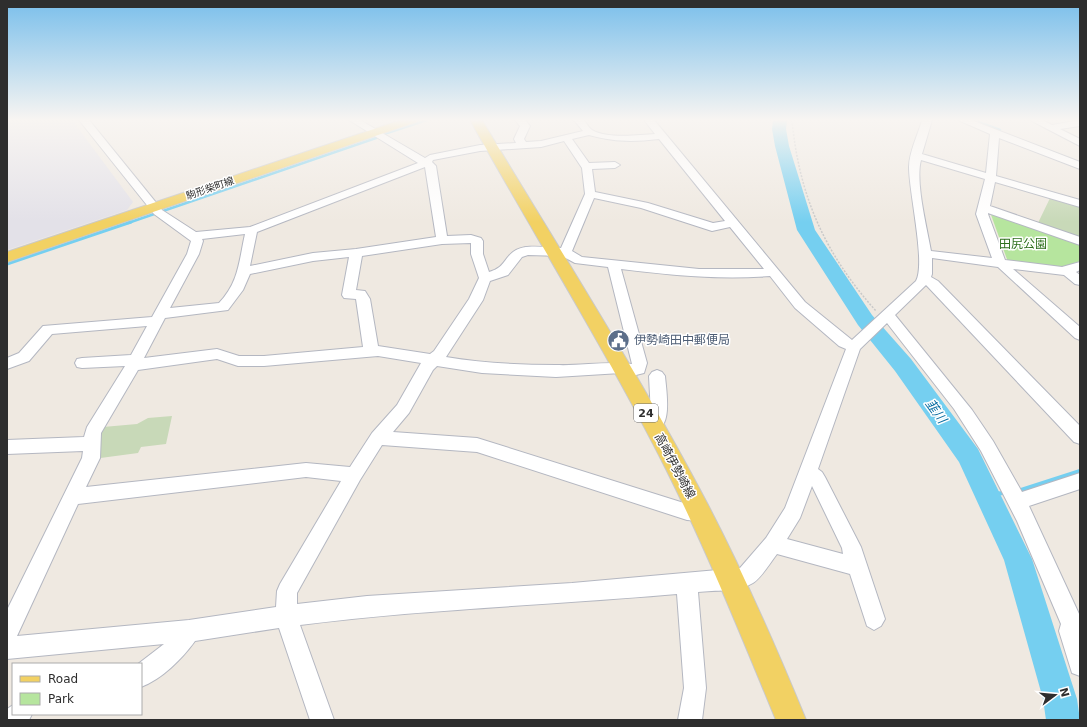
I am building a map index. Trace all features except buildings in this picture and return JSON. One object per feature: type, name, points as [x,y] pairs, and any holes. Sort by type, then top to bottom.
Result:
[{"type":"main road","name":"駒形柴町線","points":[[7,257],[312,154]]},
{"type":"main road","name":"高崎伊勢崎線","points":[[495,154],[559,252],[700,513],[791,720]]},
{"type":"street","points":[[7,633],[91,458],[93,432],[135,362],[159,318],[192,254],[197,241],[194,236],[158,212],[111,154]]},
{"type":"street","points":[[410,154],[431,166],[442,240]]},
{"type":"street","points":[[194,236],[252,230],[426,163],[430,158],[453,154]]},
{"type":"street","points":[[559,252],[590,194],[586,166],[578,154]]},
{"type":"street","points":[[676,154],[772,272],[808,313],[860,342]]},
{"type":"street","points":[[992,154],[990,176],[982,214],[1001,264],[1080,334]]},
{"type":"street","points":[[1049,154],[1080,166]]},
{"type":"street","points":[[7,648],[189,631],[286,616],[367,606],[572,593],[687,584],[741,578],[747,575],[773,544],[784,529],[793,512],[860,342],[924,279],[927,270],[926,254],[915,187],[914,165],[916,155],[1080,204]]},
{"type":"street","points":[[1070,162],[1080,158]]},
{"type":"street","points":[[586,166],[615,165]]},
{"type":"street","points":[[590,194],[644,205],[712,226],[732,223]]},
{"type":"street","points":[[983,207],[1077,237]]},
{"type":"street","points":[[7,364],[24,357],[48,329],[159,318],[223,307],[243,279],[244,266],[252,230]]},
{"type":"street","points":[[244,271],[313,257],[356,253],[442,240],[471,239],[477,241],[477,254],[485,278],[476,300],[439,355],[431,361],[402,409],[378,438],[354,475],[287,591],[286,616],[322,720]]},
{"type":"street","points":[[485,278],[503,272],[518,254],[527,251],[559,252],[579,260],[701,273],[732,274],[772,272]]},
{"type":"street","points":[[356,253],[349,295],[360,294],[363,299],[371,344],[370,352]]},
{"type":"street","points":[[926,254],[1067,271],[1080,266]]},
{"type":"street","points":[[82,363],[135,362],[217,354],[238,361],[257,361],[370,352],[482,368],[556,370],[621,368],[632,370],[639,369],[640,362],[613,263]]},
{"type":"street","points":[[1067,271],[1080,281]]},
{"type":"street","points":[[924,279],[933,284],[1080,437]]},
{"type":"street","points":[[884,318],[892,320],[973,423],[1017,500],[1076,625],[1070,631],[1080,665]]},
{"type":"street","points":[[653,424],[659,417],[657,376]]},
{"type":"street","points":[[378,438],[477,445],[613,486],[687,512],[700,513]]},
{"type":"street","points":[[7,447],[92,444]]},
{"type":"street","points":[[71,497],[306,470],[354,475]]},
{"type":"street","points":[[808,473],[816,477],[851,548],[874,619]]},
{"type":"street","points":[[1017,500],[1025,500],[1080,481]]},
{"type":"street","points":[[773,544],[858,567]]},
{"type":"street","points":[[687,584],[695,688],[690,720]]},
{"type":"street","points":[[142,675],[177,648],[189,631]]},
{"type":"path","points":[[796,154],[800,174],[818,228],[830,249],[854,283],[875,310],[884,318]]},
{"type":"shaded area","points":[[7,154],[97,154],[133,202],[127,210],[7,250]]},
{"type":"green space","points":[[1051,196],[1080,206],[1080,238],[1038,223]]},
{"type":"green space","name":"田尻公園","points":[[990,212],[1080,243],[1080,261],[1060,268],[1008,262]]},
{"type":"green space","points":[[172,416],[166,444],[141,447],[138,453],[93,459],[103,427],[137,424],[148,418]]},
{"type":"waterway","points":[[128,223],[330,154]]},
{"type":"waterway","name":"韮川","points":[[784,154],[806,230],[865,320],[903,365],[969,456],[1018,559],[1060,699],[1063,720]]},
{"type":"waterway","points":[[7,264],[131,222]]},
{"type":"waterway","points":[[1018,491],[1080,471]]},
{"type":"waterway","points":[[987,494],[1006,493]]},
{"type":"place","name":"伊勢崎田中郵便局","points":[[619,340]]}]
